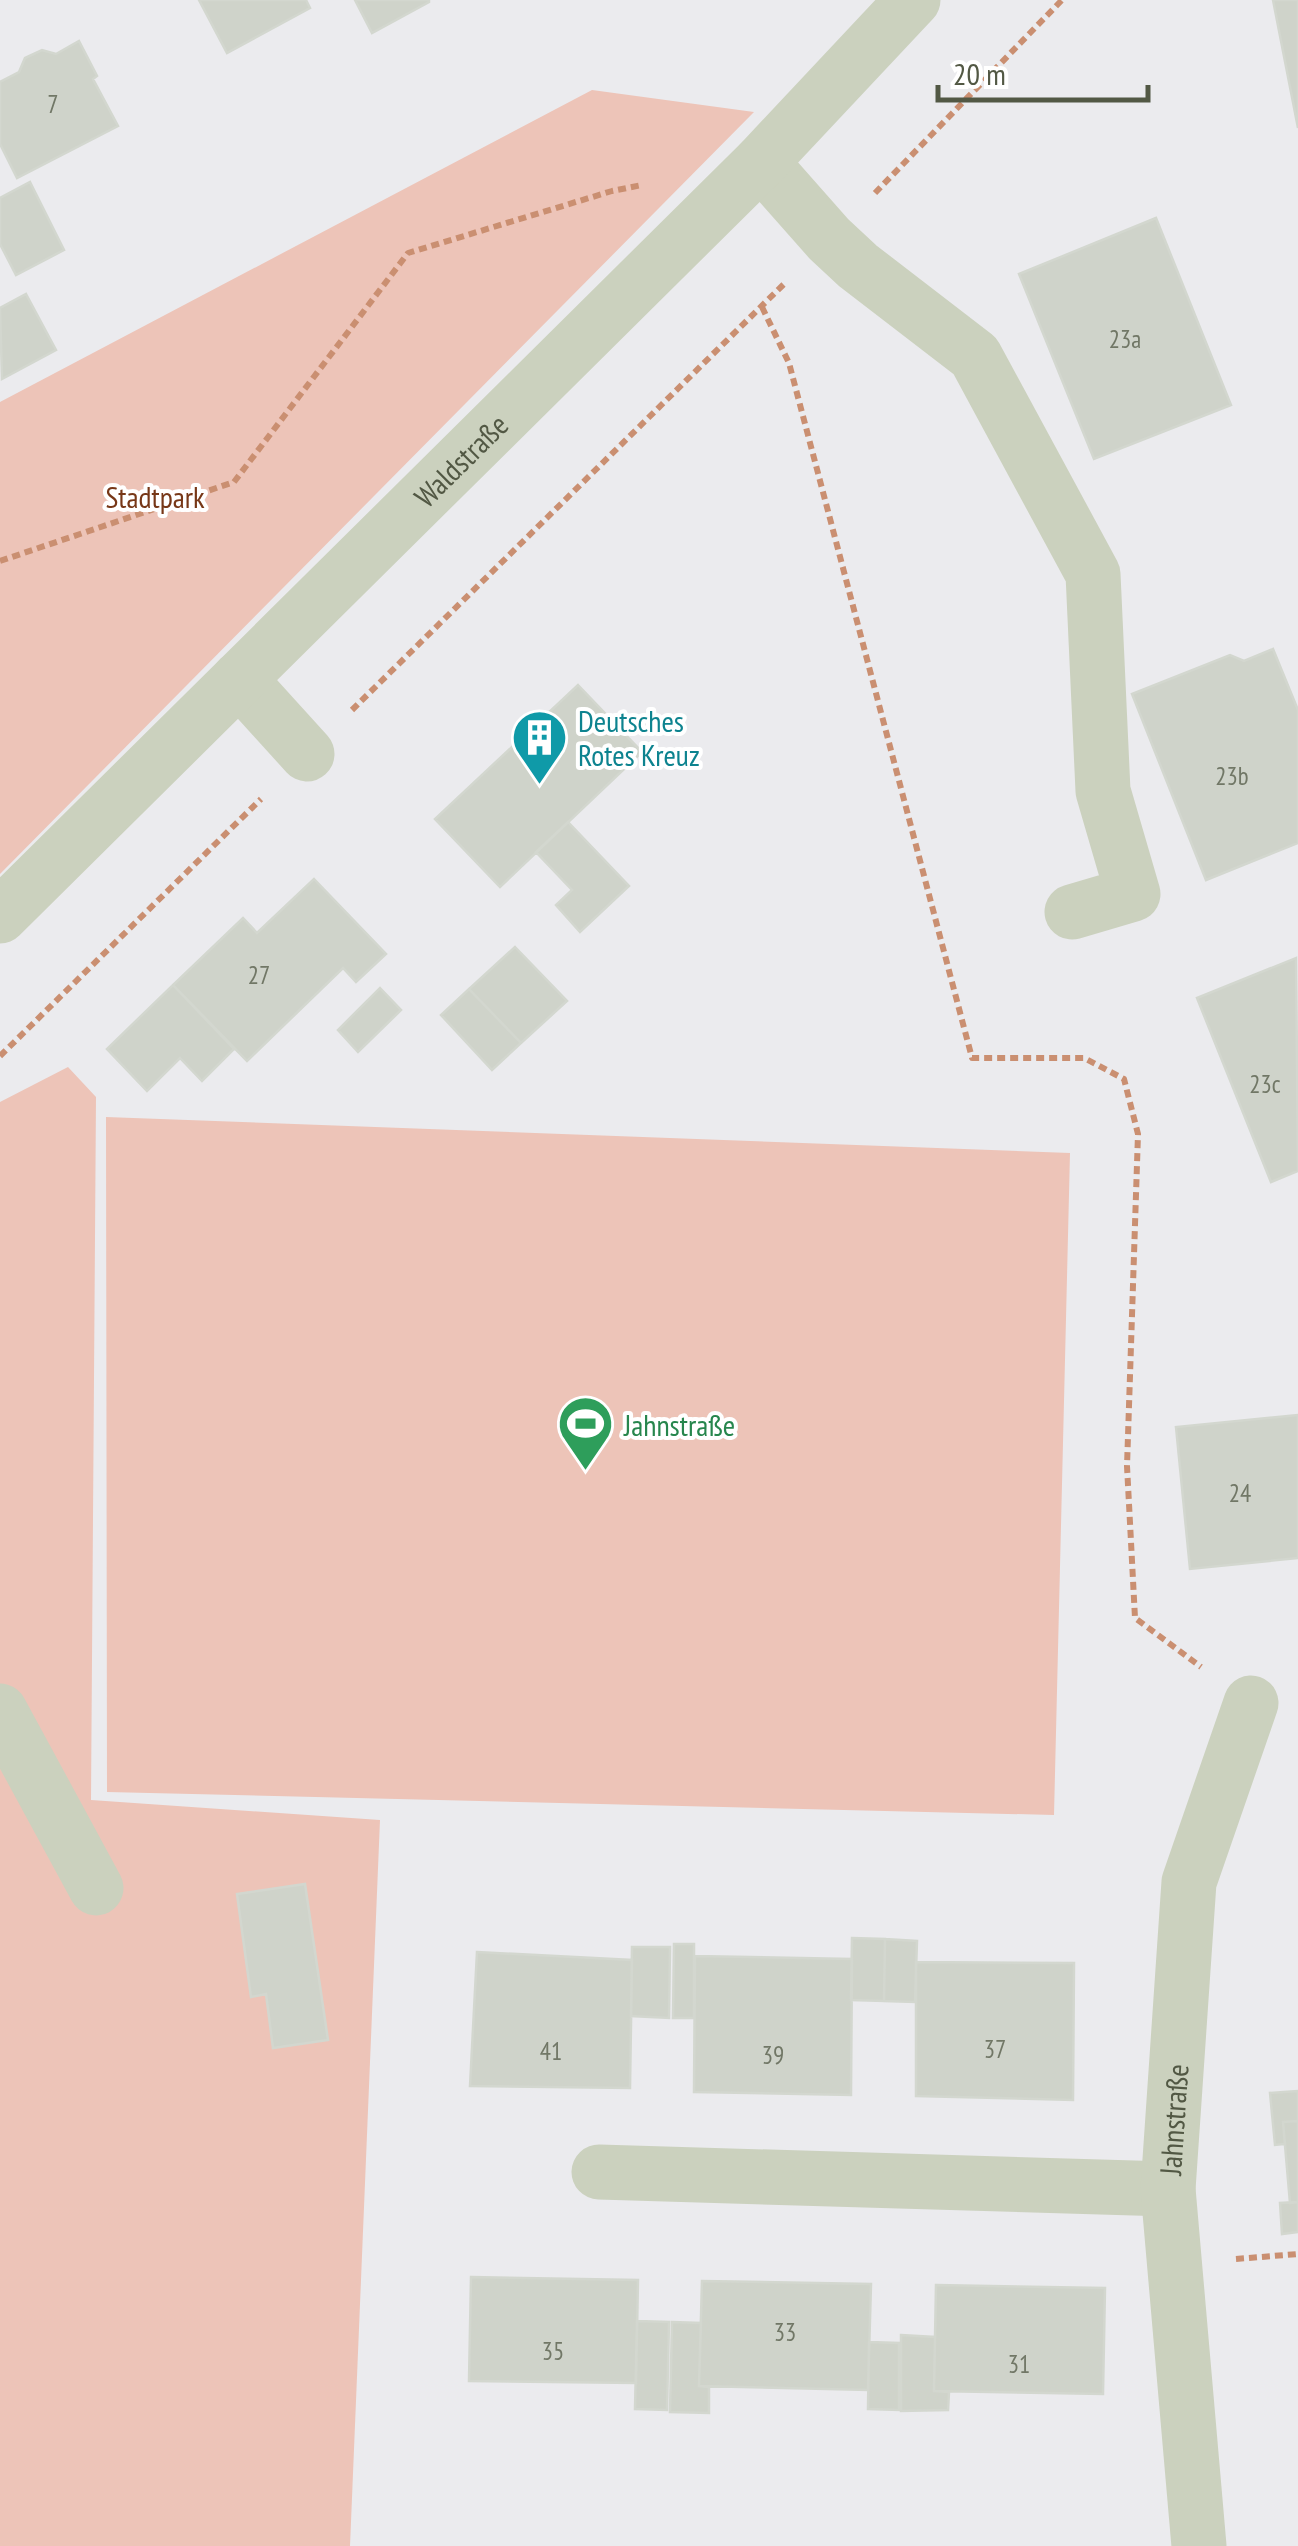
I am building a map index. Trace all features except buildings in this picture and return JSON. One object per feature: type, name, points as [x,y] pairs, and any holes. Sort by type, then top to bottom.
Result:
[{"type":"street","name":"Waldstraße","points":[[0,916],[761,162],[913,0]]},
{"type":"street","points":[[761,162],[858,266],[974,356],[1092,574],[1103,792],[1133,894],[1072,912]]},
{"type":"street","points":[[238,679],[307,754]]},
{"type":"street","name":"Jahnstraße","points":[[1199,2546],[1168,2190],[1189,1882],[1251,1703]]},
{"type":"street","points":[[0,1711],[96,1888]]},
{"type":"street","points":[[599,2172],[1168,2190]]},
{"type":"path","points":[[0,1056],[762,307],[1062,0]]},
{"type":"path","points":[[0,561],[234,482],[408,252],[649,184]]},
{"type":"path","points":[[762,307],[789,363],[972,1058],[1084,1058],[1124,1080],[1138,1134],[1127,1466],[1135,1618],[1251,1703]]},
{"type":"green space","name":"Stadtpark","points":[[592,90],[754,112],[0,874],[0,402]]},
{"type":"green space","points":[[68,1067],[96,1097],[91,1800],[380,1820],[350,2546],[0,2546],[0,1102]]},
{"type":"green space","name":"Jahnstraße","points":[[106,1117],[1070,1153],[1054,1815],[107,1792]]},
{"type":"place","name":"Deutsches Rotes Kreuz","points":[[539,786]]},
{"type":"place","name":"Jahnstraße","points":[[585,1473]]}]
